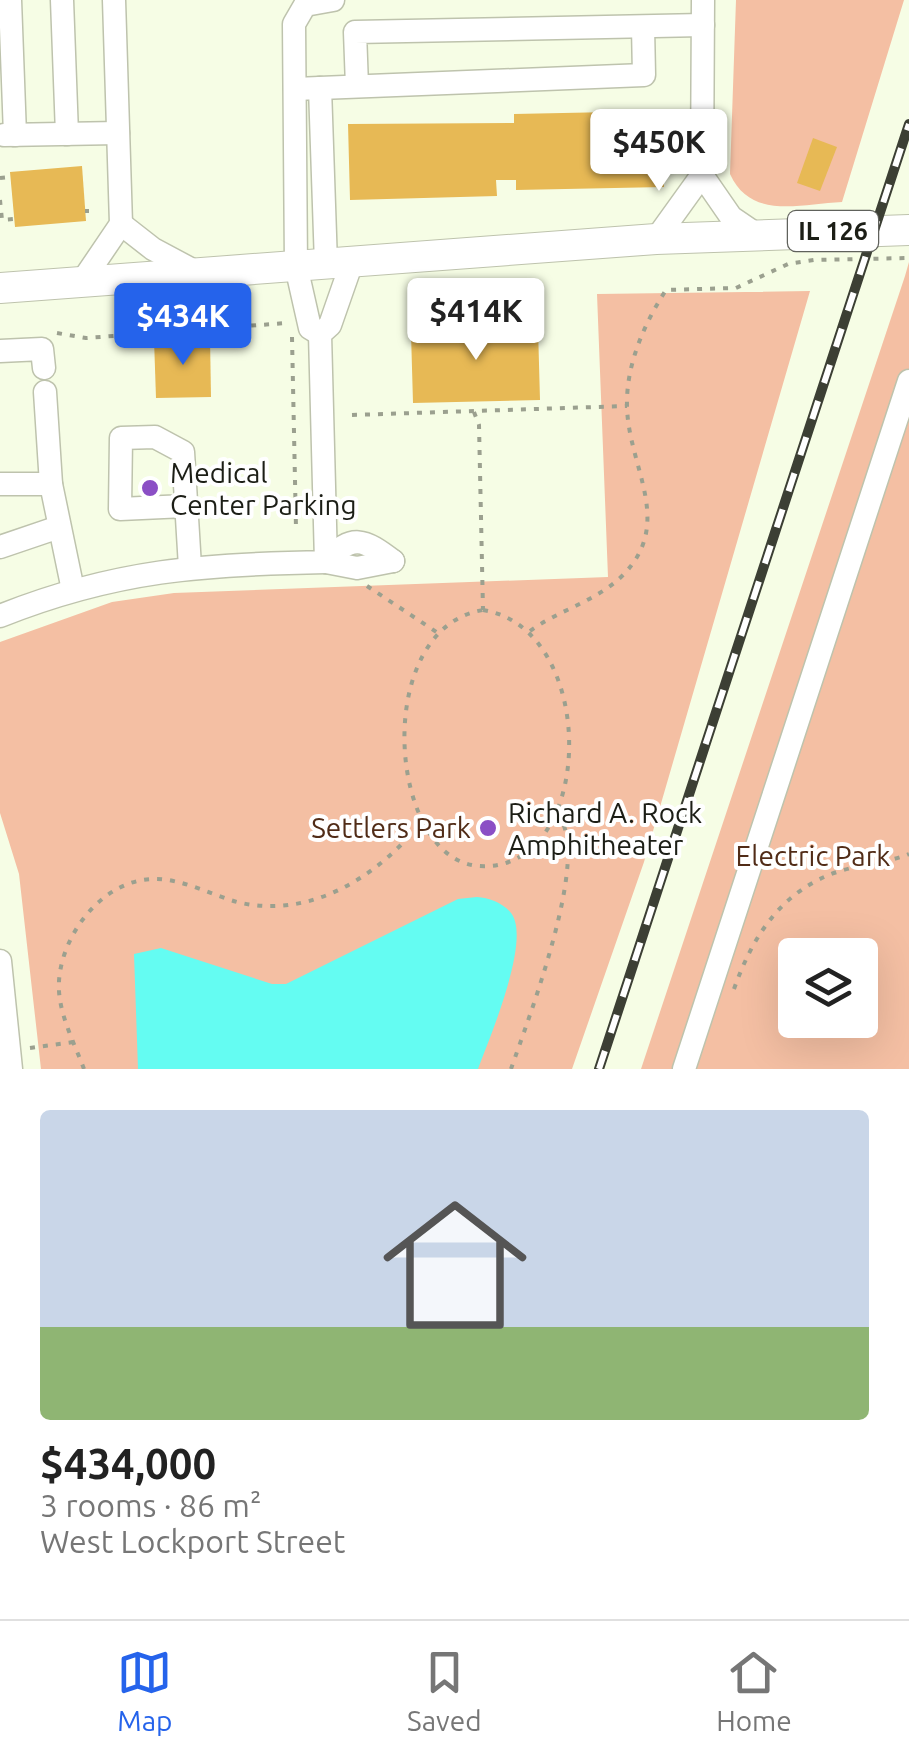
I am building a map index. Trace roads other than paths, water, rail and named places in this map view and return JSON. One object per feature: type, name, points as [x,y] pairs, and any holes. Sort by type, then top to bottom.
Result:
[{"type":"main road","name":"IL 126","points":[[756,234],[909,230]]},
{"type":"main road","points":[[0,288],[756,234]]},
{"type":"street","points":[[10,0],[7,135],[118,133]]},
{"type":"street","points":[[62,0],[66,134]]},
{"type":"street","points":[[81,282],[121,224],[114,0]]},
{"type":"street","points":[[320,334],[310,328],[325,264],[295,88],[296,13],[305,5],[332,0]]},
{"type":"street","points":[[702,0],[702,175],[731,217],[756,234]]},
{"type":"street","points":[[357,86],[355,32],[703,25]]},
{"type":"street","points":[[295,88],[644,75],[643,27]]},
{"type":"street","points":[[0,616],[112,578],[190,566],[326,562],[320,334],[330,324],[320,88]]},
{"type":"street","points":[[656,239],[702,175]]},
{"type":"street","points":[[121,224],[153,249],[198,273]]},
{"type":"street","points":[[0,351],[42,349],[44,368]]},
{"type":"street","points":[[684,1069],[909,382]]},
{"type":"street","points":[[45,392],[51,484],[73,590]]},
{"type":"street","points":[[0,484],[51,484]]},
{"type":"street","points":[[185,506],[190,566]]},
{"type":"street","points":[[0,547],[59,527]]},
{"type":"street","points":[[0,961],[11,1069]]},
{"type":"water","points":[[477,897],[504,906],[516,926],[513,966],[478,1069],[138,1069],[134,954],[161,948],[272,984],[286,984],[458,899]]},
{"type":"railway","points":[[599,1069],[909,124]]},
{"type":"place","name":"Medical Center Parking","points":[[150,488]]},
{"type":"place","name":"Richard A. Rock Amphitheater","points":[[488,828]]},
{"type":"park label","name":"Settlers Park","points":[[391,827]]},
{"type":"park label","name":"Electric Park","points":[[813,855]]}]
